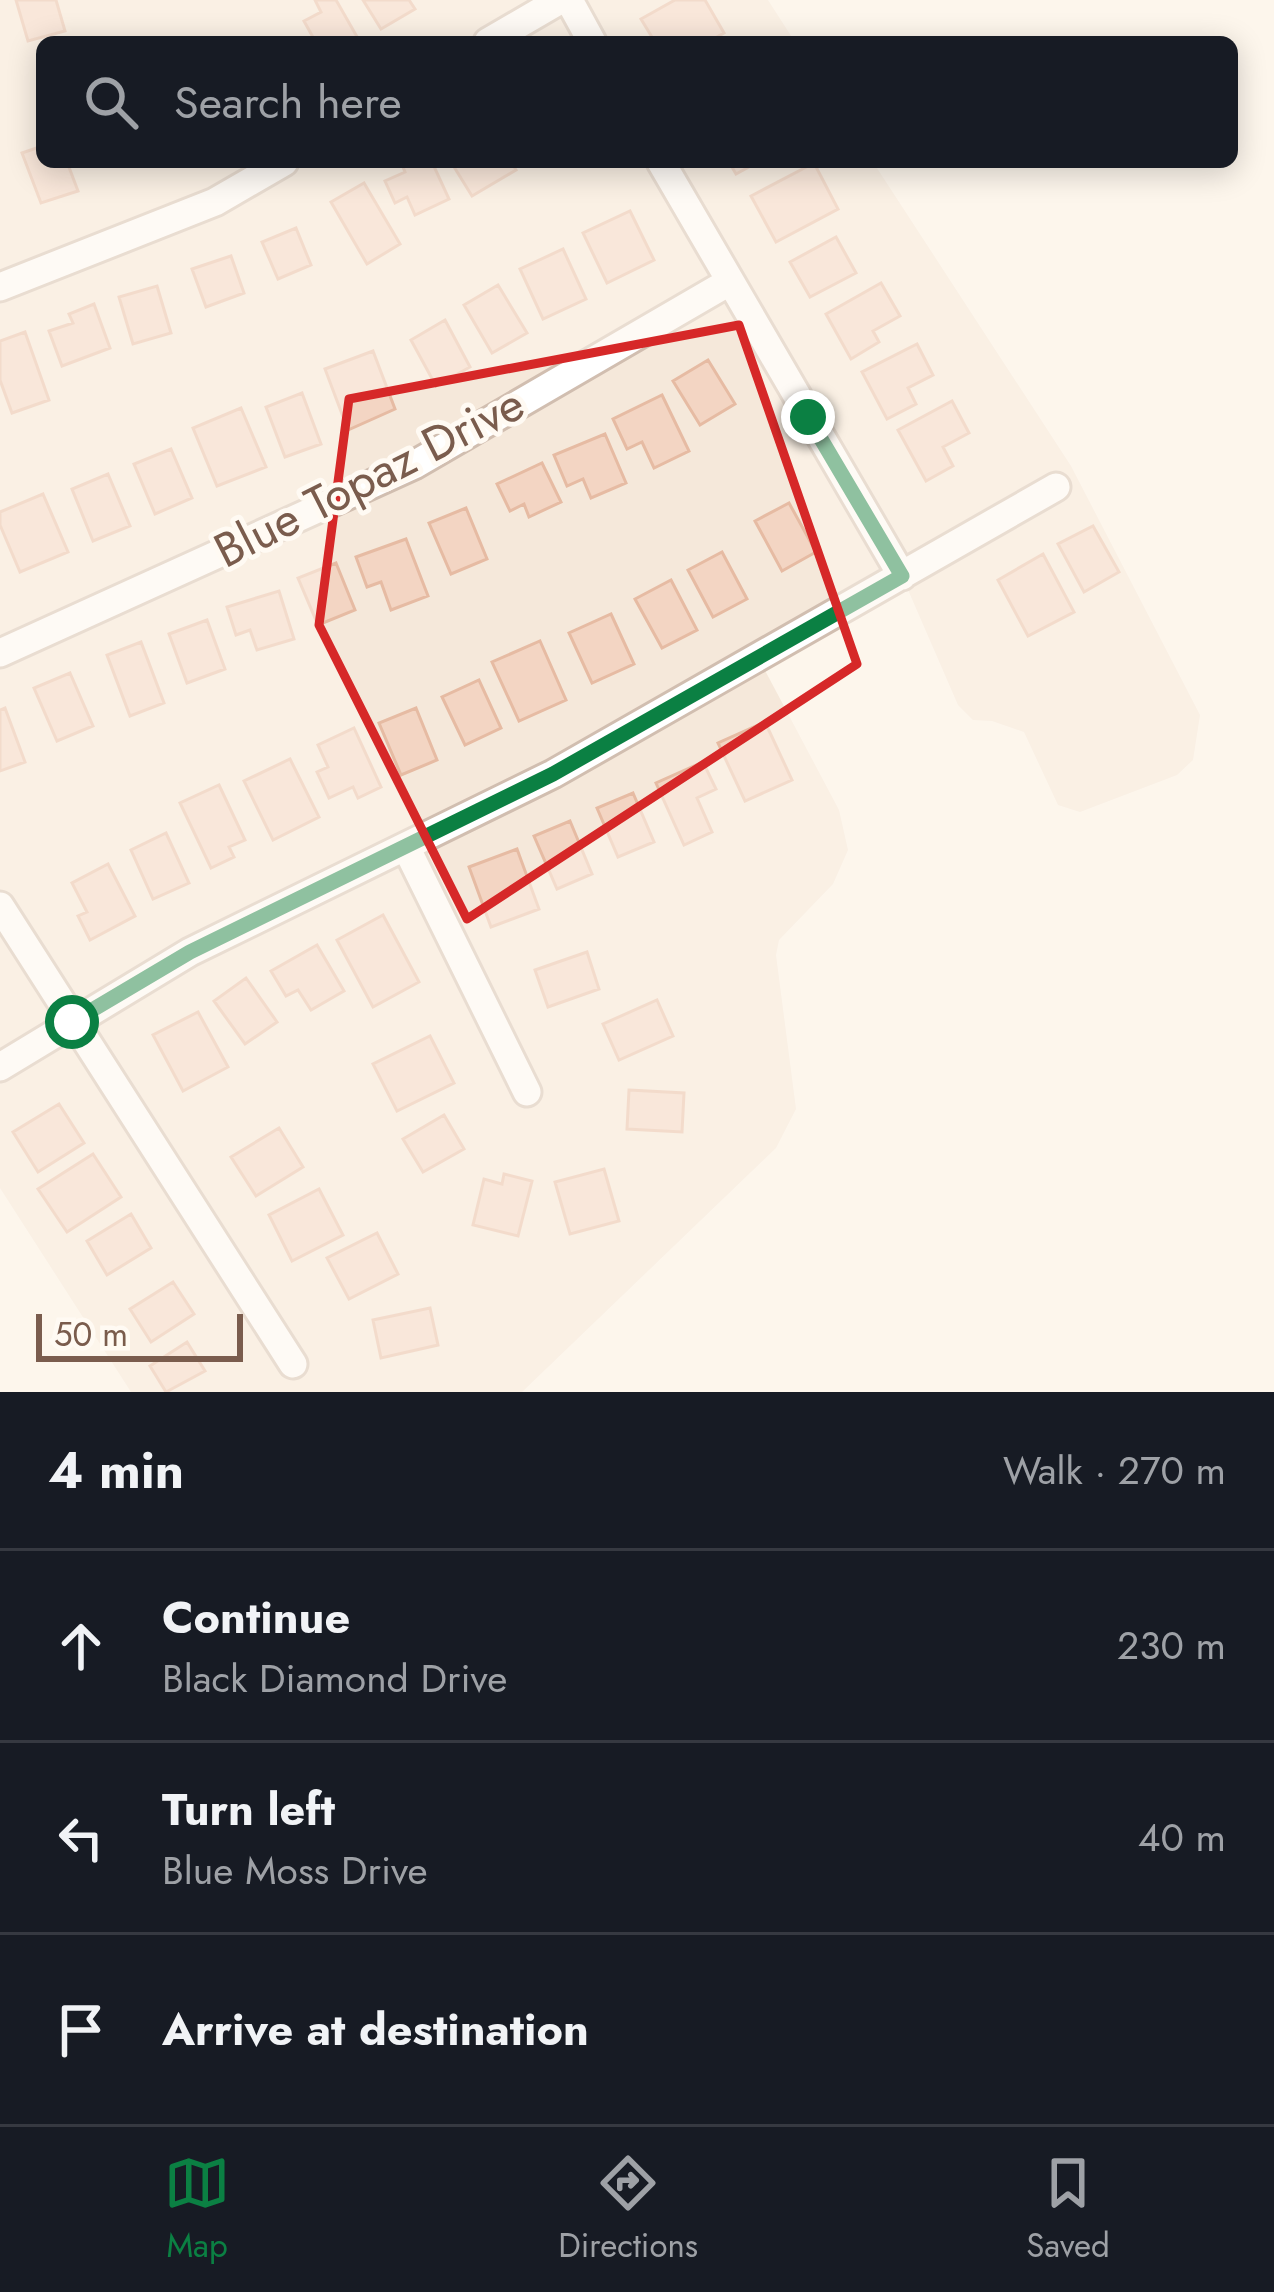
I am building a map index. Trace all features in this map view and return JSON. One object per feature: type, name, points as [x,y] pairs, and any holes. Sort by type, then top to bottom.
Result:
[{"type":"street","points":[[499,36],[564,0],[588,36]]},
{"type":"street","points":[[0,287],[215,202],[274,168]]},
{"type":"street","points":[[664,168],[902,576]]},
{"type":"street","name":"Blue Topaz Drive","points":[[0,652],[414,464],[729,282]]},
{"type":"street","points":[[0,1067],[190,952],[553,774],[1056,488]]},
{"type":"street","points":[[406,847],[527,1092]]},
{"type":"street","points":[[0,906],[293,1364]]},
{"type":"highlighted area","points":[[739,325],[857,664],[467,919],[319,625],[349,399]]},
{"type":"shaded area","points":[[0,0],[768,0],[791,36],[36,36],[36,168],[877,168],[1071,466],[1200,715],[1193,760],[1177,775],[1080,812],[1058,805],[1024,732],[973,720],[958,705],[902,576],[759,659],[839,810],[848,850],[833,884],[779,940],[776,955],[796,1109],[776,1148],[522,1392],[131,1392],[0,1188]]},
{"type":"building","points":[[16,0],[56,0],[65,31],[28,41]]},
{"type":"building","points":[[315,0],[336,0],[357,36],[312,36],[304,21],[321,12]]},
{"type":"building","points":[[363,0],[409,0],[415,9],[381,29]]},
{"type":"building","points":[[675,0],[705,0],[724,33],[651,36],[641,19]]},
{"type":"building","points":[[36,148],[36,168],[69,168],[78,191],[41,203],[22,153]]},
{"type":"building","points":[[403,168],[435,168],[449,199],[415,215],[407,197],[395,203],[385,181],[405,172]]},
{"type":"building","points":[[455,168],[516,170],[472,196]]},
{"type":"building","points":[[804,168],[817,168],[838,209],[776,242],[751,196]]},
{"type":"building","points":[[364,183],[400,244],[367,264],[331,202]]},
{"type":"building","points":[[630,211],[654,260],[607,283],[583,233]]},
{"type":"building","points":[[296,228],[311,265],[278,279],[262,242]]},
{"type":"building","points":[[836,237],[856,273],[810,297],[790,262]]},
{"type":"building","points":[[563,249],[586,299],[543,319],[520,269]]},
{"type":"building","points":[[231,256],[244,293],[206,307],[192,269]]},
{"type":"building","points":[[881,283],[900,316],[873,331],[879,342],[851,359],[826,314]]},
{"type":"building","points":[[498,285],[527,333],[492,353],[464,305]]},
{"type":"building","points":[[157,286],[171,333],[133,344],[119,297]]},
{"type":"building","points":[[94,304],[110,348],[62,366],[49,331],[73,323],[69,314]]},
{"type":"building","points":[[445,320],[470,367],[436,386],[411,340]]},
{"type":"building","points":[[25,332],[49,400],[12,413],[0,380],[0,341]]},
{"type":"building","points":[[917,344],[933,375],[908,388],[916,404],[887,419],[862,372]]},
{"type":"building","points":[[373,351],[395,409],[348,430],[325,369]]},
{"type":"building","points":[[708,360],[735,404],[700,425],[673,381]]},
{"type":"building","points":[[302,393],[321,444],[285,457],[266,407]]},
{"type":"building","points":[[662,395],[689,451],[654,468],[642,442],[627,449],[613,419]]},
{"type":"building","points":[[952,401],[969,433],[943,447],[953,466],[926,481],[898,430]]},
{"type":"building","points":[[241,408],[266,467],[217,486],[193,428]]},
{"type":"building","points":[[605,434],[626,483],[591,498],[583,479],[567,486],[554,455]]},
{"type":"building","points":[[171,449],[192,498],[155,514],[134,464]]},
{"type":"building","points":[[542,463],[561,502],[529,517],[524,504],[510,511],[497,484]]},
{"type":"building","points":[[108,474],[130,526],[93,541],[72,489]]},
{"type":"building","points":[[43,494],[68,552],[20,572],[0,525],[0,512]]},
{"type":"building","points":[[789,503],[816,552],[782,571],[755,521]]},
{"type":"building","points":[[466,508],[487,559],[451,574],[429,523]]},
{"type":"building","points":[[1093,526],[1119,572],[1084,592],[1058,544]]},
{"type":"building","points":[[406,539],[428,596],[391,610],[381,582],[367,587],[356,557]]},
{"type":"building","points":[[722,552],[747,599],[713,617],[688,570]]},
{"type":"building","points":[[1043,554],[1074,612],[1028,636],[998,580]]},
{"type":"building","points":[[336,563],[355,610],[318,625],[298,578]]},
{"type":"building","points":[[671,580],[697,630],[662,648],[635,599]]},
{"type":"building","points":[[279,591],[294,639],[257,650],[250,630],[236,635],[227,607]]},
{"type":"building","points":[[611,614],[634,664],[592,683],[569,633]]},
{"type":"building","points":[[207,620],[225,669],[187,683],[169,634]]},
{"type":"building","points":[[540,641],[566,700],[519,721],[492,662]]},
{"type":"building","points":[[141,642],[164,703],[130,716],[107,655]]},
{"type":"building","points":[[70,673],[93,726],[57,741],[34,688]]},
{"type":"building","points":[[479,680],[501,728],[465,745],[442,697]]},
{"type":"building","points":[[5,708],[25,762],[0,771],[0,710]]},
{"type":"building","points":[[416,708],[437,760],[401,775],[379,723]]},
{"type":"building","points":[[765,722],[792,780],[745,801],[718,743]]},
{"type":"building","points":[[354,728],[381,787],[358,798],[353,787],[329,798],[317,772],[328,767],[318,745]]},
{"type":"building","points":[[290,759],[319,817],[273,840],[244,781]]},
{"type":"building","points":[[703,762],[716,789],[697,798],[712,832],[684,845],[656,783]]},
{"type":"building","points":[[219,785],[245,840],[229,847],[234,857],[211,868],[180,803]]},
{"type":"building","points":[[633,793],[654,842],[618,857],[597,808]]},
{"type":"building","points":[[570,821],[592,874],[557,889],[534,836]]},
{"type":"building","points":[[166,833],[189,883],[153,899],[131,850]]},
{"type":"building","points":[[517,849],[539,909],[491,927],[469,867]]},
{"type":"building","points":[[108,864],[135,916],[90,940],[78,916],[87,912],[72,883]]},
{"type":"building","points":[[383,915],[419,982],[373,1007],[337,940]]},
{"type":"building","points":[[317,945],[344,991],[311,1010],[298,990],[286,996],[271,971]]},
{"type":"building","points":[[587,952],[599,989],[548,1007],[535,970]]},
{"type":"building","points":[[246,978],[277,1022],[245,1044],[214,1001]]},
{"type":"building","points":[[657,1000],[673,1036],[619,1060],[603,1024]]},
{"type":"building","points":[[198,1012],[228,1067],[183,1091],[153,1035]]},
{"type":"building","points":[[430,1036],[454,1083],[397,1111],[373,1064]]},
{"type":"building","points":[[629,1090],[684,1093],[682,1132],[627,1129]]},
{"type":"building","points":[[59,1104],[84,1143],[38,1172],[13,1132]]},
{"type":"building","points":[[444,1115],[464,1149],[423,1172],[403,1139]]},
{"type":"building","points":[[279,1128],[303,1167],[256,1196],[231,1157]]},
{"type":"building","points":[[93,1154],[121,1197],[67,1232],[38,1189]]},
{"type":"building","points":[[604,1169],[619,1221],[570,1234],[555,1182]]},
{"type":"building","points":[[504,1174],[532,1181],[518,1236],[473,1225],[484,1179],[502,1184]]},
{"type":"building","points":[[319,1189],[343,1235],[292,1261],[269,1215]]},
{"type":"building","points":[[131,1214],[151,1248],[107,1275],[87,1241]]},
{"type":"building","points":[[377,1233],[398,1274],[349,1299],[327,1258]]},
{"type":"building","points":[[173,1282],[194,1314],[151,1342],[130,1309]]},
{"type":"building","points":[[430,1308],[438,1345],[381,1358],[373,1320]]},
{"type":"building","points":[[187,1342],[205,1371],[166,1392],[150,1366]]},
{"type":"route","points":[[72,1022],[190,952],[553,774],[902,576],[808,417]]}]
